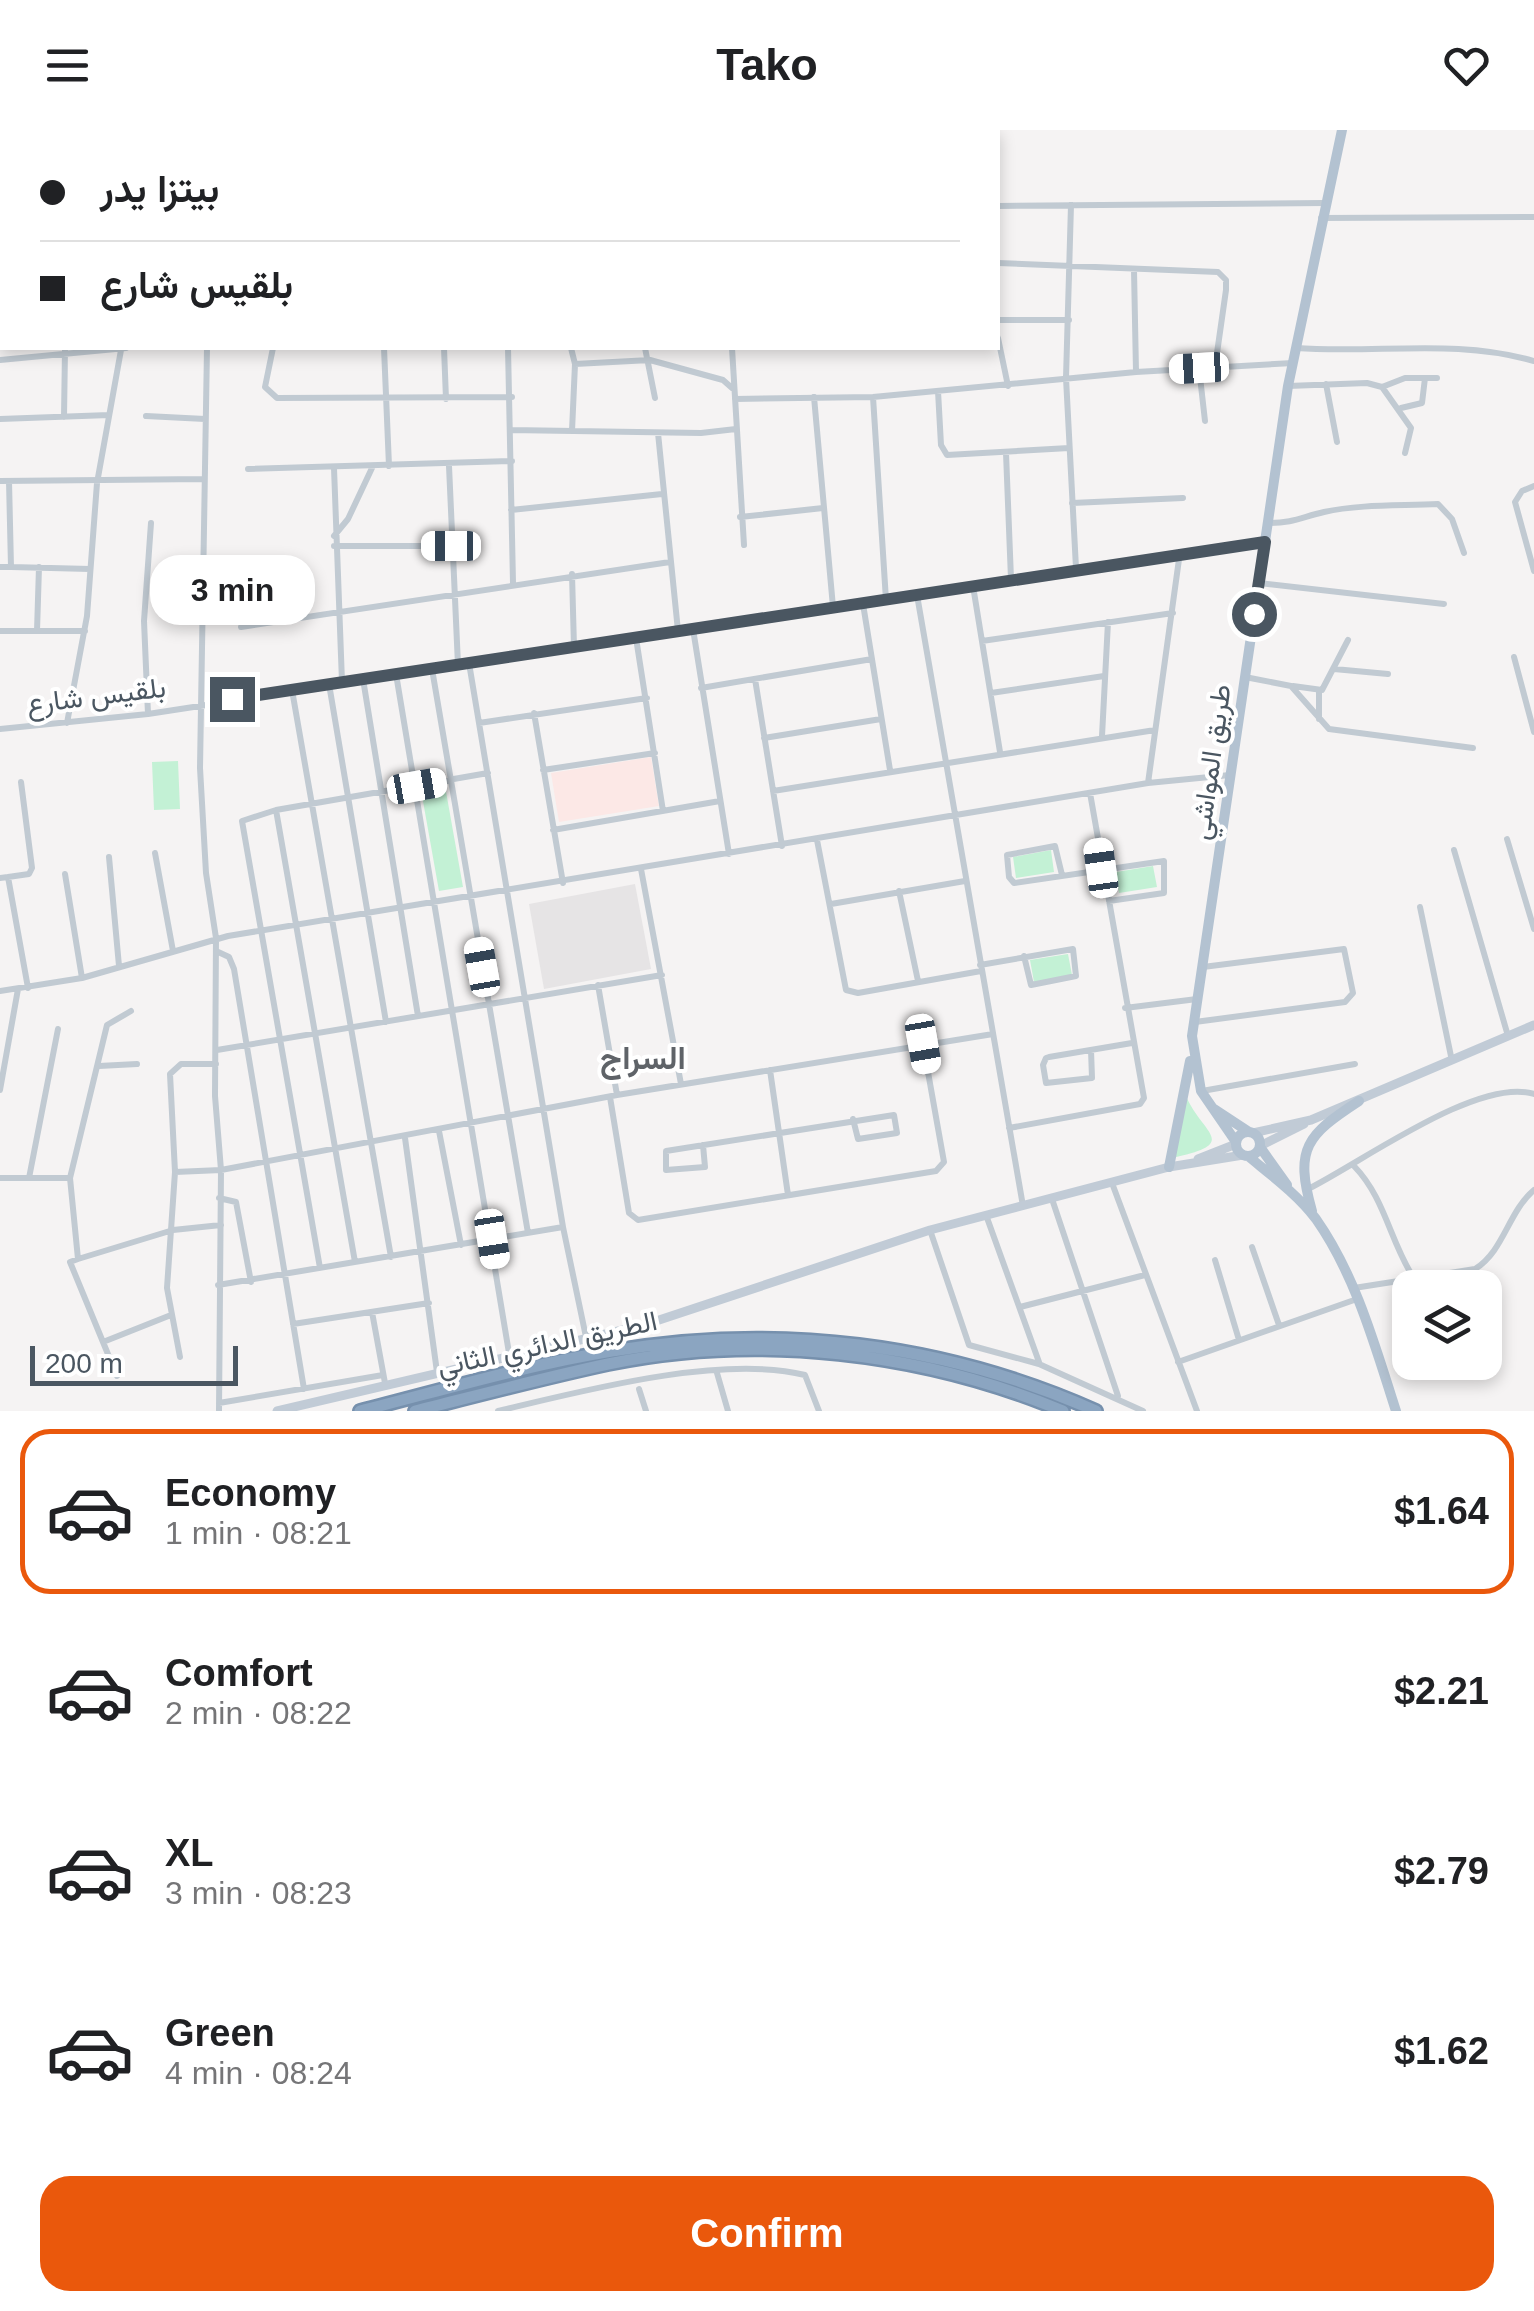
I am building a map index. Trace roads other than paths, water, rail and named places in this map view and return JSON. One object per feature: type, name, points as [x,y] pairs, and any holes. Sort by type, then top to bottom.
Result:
[{"type":"highway","name":"الطريق الدائري الثاني","points":[[360,1411],[607,1352],[737,1338],[893,1348],[1022,1380],[1096,1411]]},
{"type":"highway","name":"الطريق الدائري الثاني","points":[[415,1411],[610,1364],[736,1350],[831,1353],[889,1361],[982,1382],[1064,1411]]},
{"type":"main road","name":"طريق المواشي","points":[[1296,1198],[1246,1156],[1209,1105],[1201,1091],[1192,1050],[1288,386],[1342,130]]},
{"type":"main road","points":[[1169,1167],[1192,1050]]},
{"type":"main road","points":[[1359,1101],[1309,1142],[1303,1166],[1314,1217],[1356,1294],[1396,1411]]},
{"type":"main road","name":"طريق المواشي","points":[[1209,1105],[1251,1132]]},
{"type":"main road","points":[[1236,1143],[1251,1132],[1296,1198],[1314,1217]]},
{"type":"main road","points":[[1246,1156],[1260,1146]]},
{"type":"street","points":[[1000,206],[1324,202]]},
{"type":"street","points":[[1072,205],[1066,378],[1076,568]]},
{"type":"street","points":[[1321,218],[1534,218]]},
{"type":"street","points":[[1000,263],[1223,274],[1226,290],[1216,367]]},
{"type":"street","points":[[1134,270],[1136,372]]},
{"type":"street","points":[[1000,320],[1069,320]]},
{"type":"street","points":[[1295,348],[1382,352],[1458,346],[1534,361]]},
{"type":"street","points":[[1000,348],[1008,386]]},
{"type":"street","points":[[0,360],[65,350],[64,417]]},
{"type":"street","points":[[68,723],[85,632],[97,483],[123,350]]},
{"type":"street","points":[[207,350],[202,704],[204,856],[216,938],[221,1170],[219,1407],[304,1388],[436,1372],[690,1312],[779,1277],[930,1230],[1169,1167],[1246,1156]]},
{"type":"street","points":[[273,350],[265,387],[271,396],[386,401],[512,397]]},
{"type":"street","points":[[384,350],[390,466]]},
{"type":"street","points":[[444,350],[446,399]]},
{"type":"street","points":[[508,350],[513,583]]},
{"type":"street","points":[[572,350],[576,364],[572,431]]},
{"type":"street","points":[[646,350],[655,398]]},
{"type":"street","points":[[732,350],[744,545]]},
{"type":"street","points":[[576,364],[650,360],[723,380],[733,389]]},
{"type":"street","points":[[735,399],[873,397],[1136,372],[1293,362]]},
{"type":"street","points":[[1199,368],[1205,421]]},
{"type":"street","points":[[1288,386],[1382,387],[1405,378],[1437,378]]},
{"type":"street","points":[[1400,408],[1422,402],[1424,378]]},
{"type":"street","points":[[1326,384],[1337,442]]},
{"type":"street","points":[[1382,387],[1411,428],[1405,453]]},
{"type":"street","points":[[938,391],[943,453],[1069,448]]},
{"type":"street","points":[[814,397],[833,608]]},
{"type":"street","points":[[873,397],[886,600]]},
{"type":"street","points":[[0,418],[109,415]]},
{"type":"street","points":[[146,416],[206,418]]},
{"type":"street","points":[[510,430],[658,433],[736,429]]},
{"type":"street","points":[[658,433],[678,631]]},
{"type":"street","points":[[1006,453],[1011,580]]},
{"type":"street","points":[[248,469],[448,466],[512,461]]},
{"type":"street","points":[[448,466],[458,665]]},
{"type":"street","points":[[334,468],[342,682]]},
{"type":"street","points":[[334,536],[348,519],[372,468]]},
{"type":"street","points":[[0,481],[204,479]]},
{"type":"street","points":[[10,481],[11,567]]},
{"type":"street","points":[[1534,486],[1522,491],[1515,502],[1534,571]]},
{"type":"street","points":[[511,510],[662,494]]},
{"type":"street","points":[[1072,502],[1183,498]]},
{"type":"street","points":[[1268,523],[1300,522],[1321,512],[1438,504],[1452,519],[1464,553]]},
{"type":"street","points":[[740,518],[823,508]]},
{"type":"street","points":[[148,714],[144,621],[151,523]]},
{"type":"street","name":"بلقيس شارع","points":[[0,728],[148,714],[1076,568],[1265,542]]},
{"type":"street","points":[[334,546],[451,546]]},
{"type":"street","points":[[1148,783],[1180,552]]},
{"type":"street","points":[[241,627],[670,562]]},
{"type":"street","points":[[0,567],[90,569]]},
{"type":"street","points":[[37,631],[38,568]]},
{"type":"street","points":[[572,574],[574,647]]},
{"type":"street","points":[[1259,583],[1444,604]]},
{"type":"street","points":[[972,585],[1000,752]]},
{"type":"street","points":[[917,595],[1023,1206]]},
{"type":"street","points":[[863,604],[890,770]]},
{"type":"street","points":[[982,641],[1173,613]]},
{"type":"street","points":[[1102,736],[1108,622]]},
{"type":"street","points":[[693,629],[729,854]]},
{"type":"street","points":[[0,631],[85,632]]},
{"type":"street","points":[[636,638],[663,812]]},
{"type":"street","points":[[1318,720],[1319,690],[1348,640]]},
{"type":"street","points":[[1514,657],[1534,732]]},
{"type":"street","points":[[701,688],[872,659]]},
{"type":"street","points":[[469,663],[563,1227],[586,1336]]},
{"type":"street","points":[[432,669],[528,1233]]},
{"type":"street","points":[[1334,669],[1388,674]]},
{"type":"street","points":[[396,674],[509,1353]]},
{"type":"street","points":[[991,693],[1104,676]]},
{"type":"street","points":[[1246,677],[1319,690]]},
{"type":"street","points":[[755,679],[782,846]]},
{"type":"street","points":[[363,680],[418,1016]]},
{"type":"street","points":[[330,684],[386,1022]]},
{"type":"street","points":[[1292,686],[1318,720],[1342,732],[1473,748]]},
{"type":"street","points":[[292,690],[391,1257]]},
{"type":"street","points":[[479,722],[647,698]]},
{"type":"street","points":[[534,713],[562,883]]},
{"type":"street","points":[[764,738],[881,719]]},
{"type":"street","points":[[773,791],[1155,730]]},
{"type":"street","points":[[543,770],[654,752]]},
{"type":"street","points":[[320,1268],[242,825],[248,816],[276,810],[488,773]]},
{"type":"street","points":[[0,991],[82,978],[216,938],[296,923],[507,888],[562,883],[1148,783],[1231,774]]},
{"type":"street","points":[[21,782],[32,868],[29,874],[4,878],[28,988]]},
{"type":"street","points":[[1008,1128],[1143,1102],[1090,793]]},
{"type":"street","points":[[554,830],[720,801]]},
{"type":"street","points":[[276,810],[355,1262]]},
{"type":"street","points":[[1507,839],[1534,929]]},
{"type":"street","points":[[817,840],[846,990],[858,993],[1024,956],[1073,949],[1076,976],[1031,986],[1024,956]]},
{"type":"street","points":[[1062,874],[1055,846],[1007,856],[1012,882],[1162,860],[1166,864],[1164,894],[1108,902]]},
{"type":"street","points":[[1454,850],[1509,1037]]},
{"type":"street","points":[[155,853],[172,951]]},
{"type":"street","points":[[109,857],[119,966]]},
{"type":"street","points":[[641,869],[681,1084]]},
{"type":"street","points":[[64,874],[82,978]]},
{"type":"street","points":[[831,904],[965,881]]},
{"type":"street","points":[[899,891],[918,981]]},
{"type":"street","points":[[1420,907],[1452,1062]]},
{"type":"street","points":[[1194,1022],[1345,1002],[1353,993],[1344,949],[1202,967]]},
{"type":"street","points":[[216,950],[227,955],[233,966],[304,1388]]},
{"type":"street","points":[[217,1050],[662,975]]},
{"type":"street","points":[[598,986],[629,1213],[634,1219],[942,1169],[923,1044]]},
{"type":"street","points":[[0,1090],[18,989]]},
{"type":"street","points":[[1125,1008],[1197,999]]},
{"type":"street","points":[[78,1258],[70,1178],[107,1026],[131,1011]]},
{"type":"street","points":[[1260,1146],[1311,1120],[1534,1024]]},
{"type":"street","points":[[28,1178],[58,1029]]},
{"type":"street","points":[[175,1172],[221,1170],[681,1084],[993,1034]]},
{"type":"street","points":[[1091,1050],[1092,1078],[1046,1083],[1042,1064],[1046,1058],[1091,1050],[1132,1043]]},
{"type":"street","points":[[99,1066],[137,1064]]},
{"type":"street","points":[[180,1358],[167,1288],[175,1172],[170,1074],[182,1064],[216,1064]]},
{"type":"street","points":[[1201,1091],[1316,1075],[1355,1064]]},
{"type":"street","points":[[770,1070],[788,1195]]},
{"type":"street","points":[[1306,1190],[1448,1110],[1515,1091],[1534,1094]]},
{"type":"street","points":[[703,1145],[705,1167],[666,1170],[666,1151],[780,1130],[853,1119],[894,1114],[898,1133],[859,1140],[853,1119]]},
{"type":"street","points":[[1251,1132],[1311,1120]]},
{"type":"street","points":[[440,1132],[460,1245]]},
{"type":"street","points":[[405,1138],[424,1251],[436,1372]]},
{"type":"street","points":[[1191,1162],[1236,1143]]},
{"type":"street","points":[[1354,1166],[1379,1198],[1398,1252],[1409,1270]]},
{"type":"street","points":[[0,1178],[70,1178]]},
{"type":"street","points":[[1112,1182],[1197,1411]]},
{"type":"street","points":[[1463,1270],[1482,1266],[1516,1207],[1534,1190]]},
{"type":"street","points":[[219,1198],[236,1202],[251,1282]]},
{"type":"street","points":[[1052,1200],[1118,1397]]},
{"type":"street","points":[[986,1215],[1040,1364]]},
{"type":"street","points":[[117,1376],[70,1262],[173,1230],[221,1225]]},
{"type":"street","points":[[218,1286],[563,1227]]},
{"type":"street","points":[[930,1230],[965,1341],[979,1350],[1040,1364],[1143,1411]]},
{"type":"street","points":[[1252,1246],[1280,1324]]},
{"type":"street","points":[[1215,1260],[1239,1340]]},
{"type":"street","points":[[1020,1307],[1145,1275]]},
{"type":"street","points":[[1178,1362],[1356,1294],[1392,1285]]},
{"type":"street","points":[[293,1324],[429,1303]]},
{"type":"street","points":[[372,1312],[384,1379]]},
{"type":"street","points":[[103,1342],[171,1315]]},
{"type":"street","points":[[717,1373],[728,1411]]},
{"type":"street","points":[[498,1411],[657,1377],[717,1373],[801,1374],[808,1379],[819,1411]]},
{"type":"street","points":[[277,1411],[384,1379]]},
{"type":"street","points":[[640,1390],[646,1411]]},
{"type":"district","name":"السراج","points":[[643,1058]]}]
